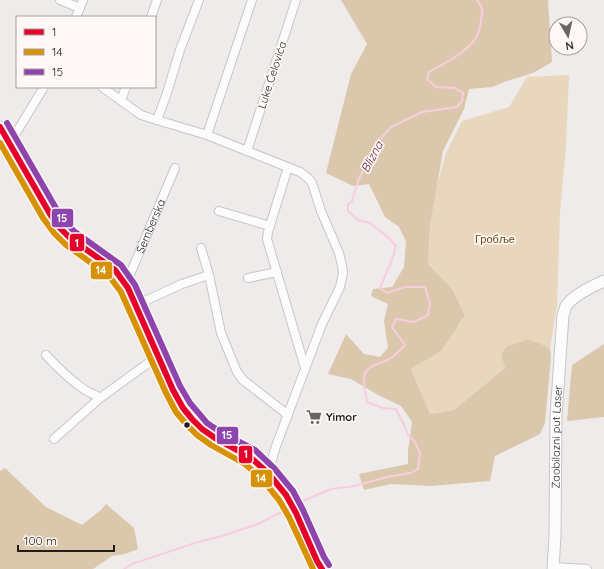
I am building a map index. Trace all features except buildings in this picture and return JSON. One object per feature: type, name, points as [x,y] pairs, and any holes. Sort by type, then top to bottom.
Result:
[{"type":"main road","points":[[0,127],[50,214],[60,228],[70,238],[115,270],[126,284],[172,390],[183,408],[202,429],[215,438],[250,457],[268,473],[286,495],[322,569]]},
{"type":"main road","name":"Zaobilazni put Laser","points":[[553,568],[555,536],[556,416],[563,315],[566,306],[573,299],[604,281]]},
{"type":"street","points":[[60,0],[80,8]]},
{"type":"street","points":[[76,16],[83,0]]},
{"type":"street","points":[[151,16],[157,0]]},
{"type":"street","points":[[157,120],[198,0]]},
{"type":"street","points":[[207,135],[252,0]]},
{"type":"street","name":"Luke Ćelovića","points":[[247,151],[296,0]]},
{"type":"street","points":[[10,143],[43,88]]},
{"type":"street","points":[[103,88],[141,115],[207,135],[288,167],[300,172],[312,183],[321,211],[339,253],[343,273],[340,286],[322,324],[307,363],[276,446],[268,473]]},
{"type":"street","points":[[121,100],[126,88]]},
{"type":"street","points":[[288,167],[267,239],[306,369]]},
{"type":"street","name":"Semberska","points":[[126,284],[175,168]]},
{"type":"street","points":[[219,211],[270,226]]},
{"type":"street","points":[[201,248],[209,275],[220,333],[237,372],[243,380],[288,415]]},
{"type":"street","points":[[248,278],[277,272]]},
{"type":"street","points":[[136,305],[182,284],[209,275]]},
{"type":"street","points":[[46,355],[64,374],[82,389],[100,398]]},
{"type":"street","points":[[54,439],[100,398],[158,356]]},
{"type":"street","points":[[553,568],[587,569]]},
{"type":"green space","name":"Гробље","points":[[569,75],[566,145],[560,213],[557,305],[550,349],[540,343],[501,354],[505,368],[454,410],[430,414],[411,369],[441,351],[457,328],[458,324],[465,316],[453,290],[428,264],[430,226],[436,189],[446,153],[462,121],[509,107],[527,77]]},
{"type":"shaded area","points":[[341,0],[548,0],[548,56],[552,56],[552,62],[533,73],[492,87],[469,89],[464,109],[443,151],[430,226],[428,264],[453,290],[465,316],[458,324],[457,328],[441,351],[411,369],[430,414],[454,410],[505,368],[501,354],[508,346],[527,340],[540,343],[550,349],[551,357],[545,423],[540,434],[495,456],[490,481],[431,486],[391,484],[364,490],[359,474],[408,464],[408,451],[412,422],[401,406],[378,395],[351,379],[328,374],[346,334],[364,354],[380,357],[388,348],[384,321],[388,304],[371,296],[373,289],[392,287],[404,267],[406,241],[399,227],[385,217],[369,184],[353,186],[326,173],[351,74],[367,44]]},
{"type":"shaded area","points":[[604,344],[604,417],[567,421],[572,365]]},
{"type":"shaded area","points":[[5,468],[46,507],[82,525],[106,504],[134,528],[138,549],[125,554],[112,556],[93,569],[0,569],[0,471]]},
{"type":"waterway","name":"Blizna","points":[[296,504],[331,489],[355,486],[387,477],[411,473],[418,469],[420,453],[415,442],[408,435],[396,409],[383,408],[367,402],[364,377],[368,369],[388,360],[405,345],[392,327],[396,319],[414,322],[428,315],[430,304],[425,287],[405,287],[387,293],[380,288],[396,246],[390,239],[370,223],[358,220],[348,211],[348,205],[352,201],[358,181],[375,145],[391,127],[422,112],[457,107],[462,101],[463,93],[455,88],[436,87],[427,79],[429,72],[461,53],[476,38],[480,27],[482,12],[477,0]]},
{"type":"waterway","name":"Blizna","points":[[124,569],[132,564],[258,524],[289,508]]},
{"type":"transit line","name":"15","points":[[7,123],[66,223],[75,232],[121,265],[135,285],[180,386],[190,403],[207,423],[255,450],[274,468],[293,491],[329,565]]},
{"type":"transit line","name":"1","points":[[0,127],[50,214],[60,228],[70,238],[115,270],[128,288],[173,390],[183,408],[202,429],[215,438],[250,457],[268,473],[286,495],[322,569]]},
{"type":"transit line","name":"14","points":[[0,143],[43,218],[54,233],[65,244],[109,276],[121,292],[176,412],[197,435],[211,445],[245,464],[262,479],[279,500],[289,517],[313,569]]},
{"type":"place","name":"Yimor","points":[[314,417]]}]
